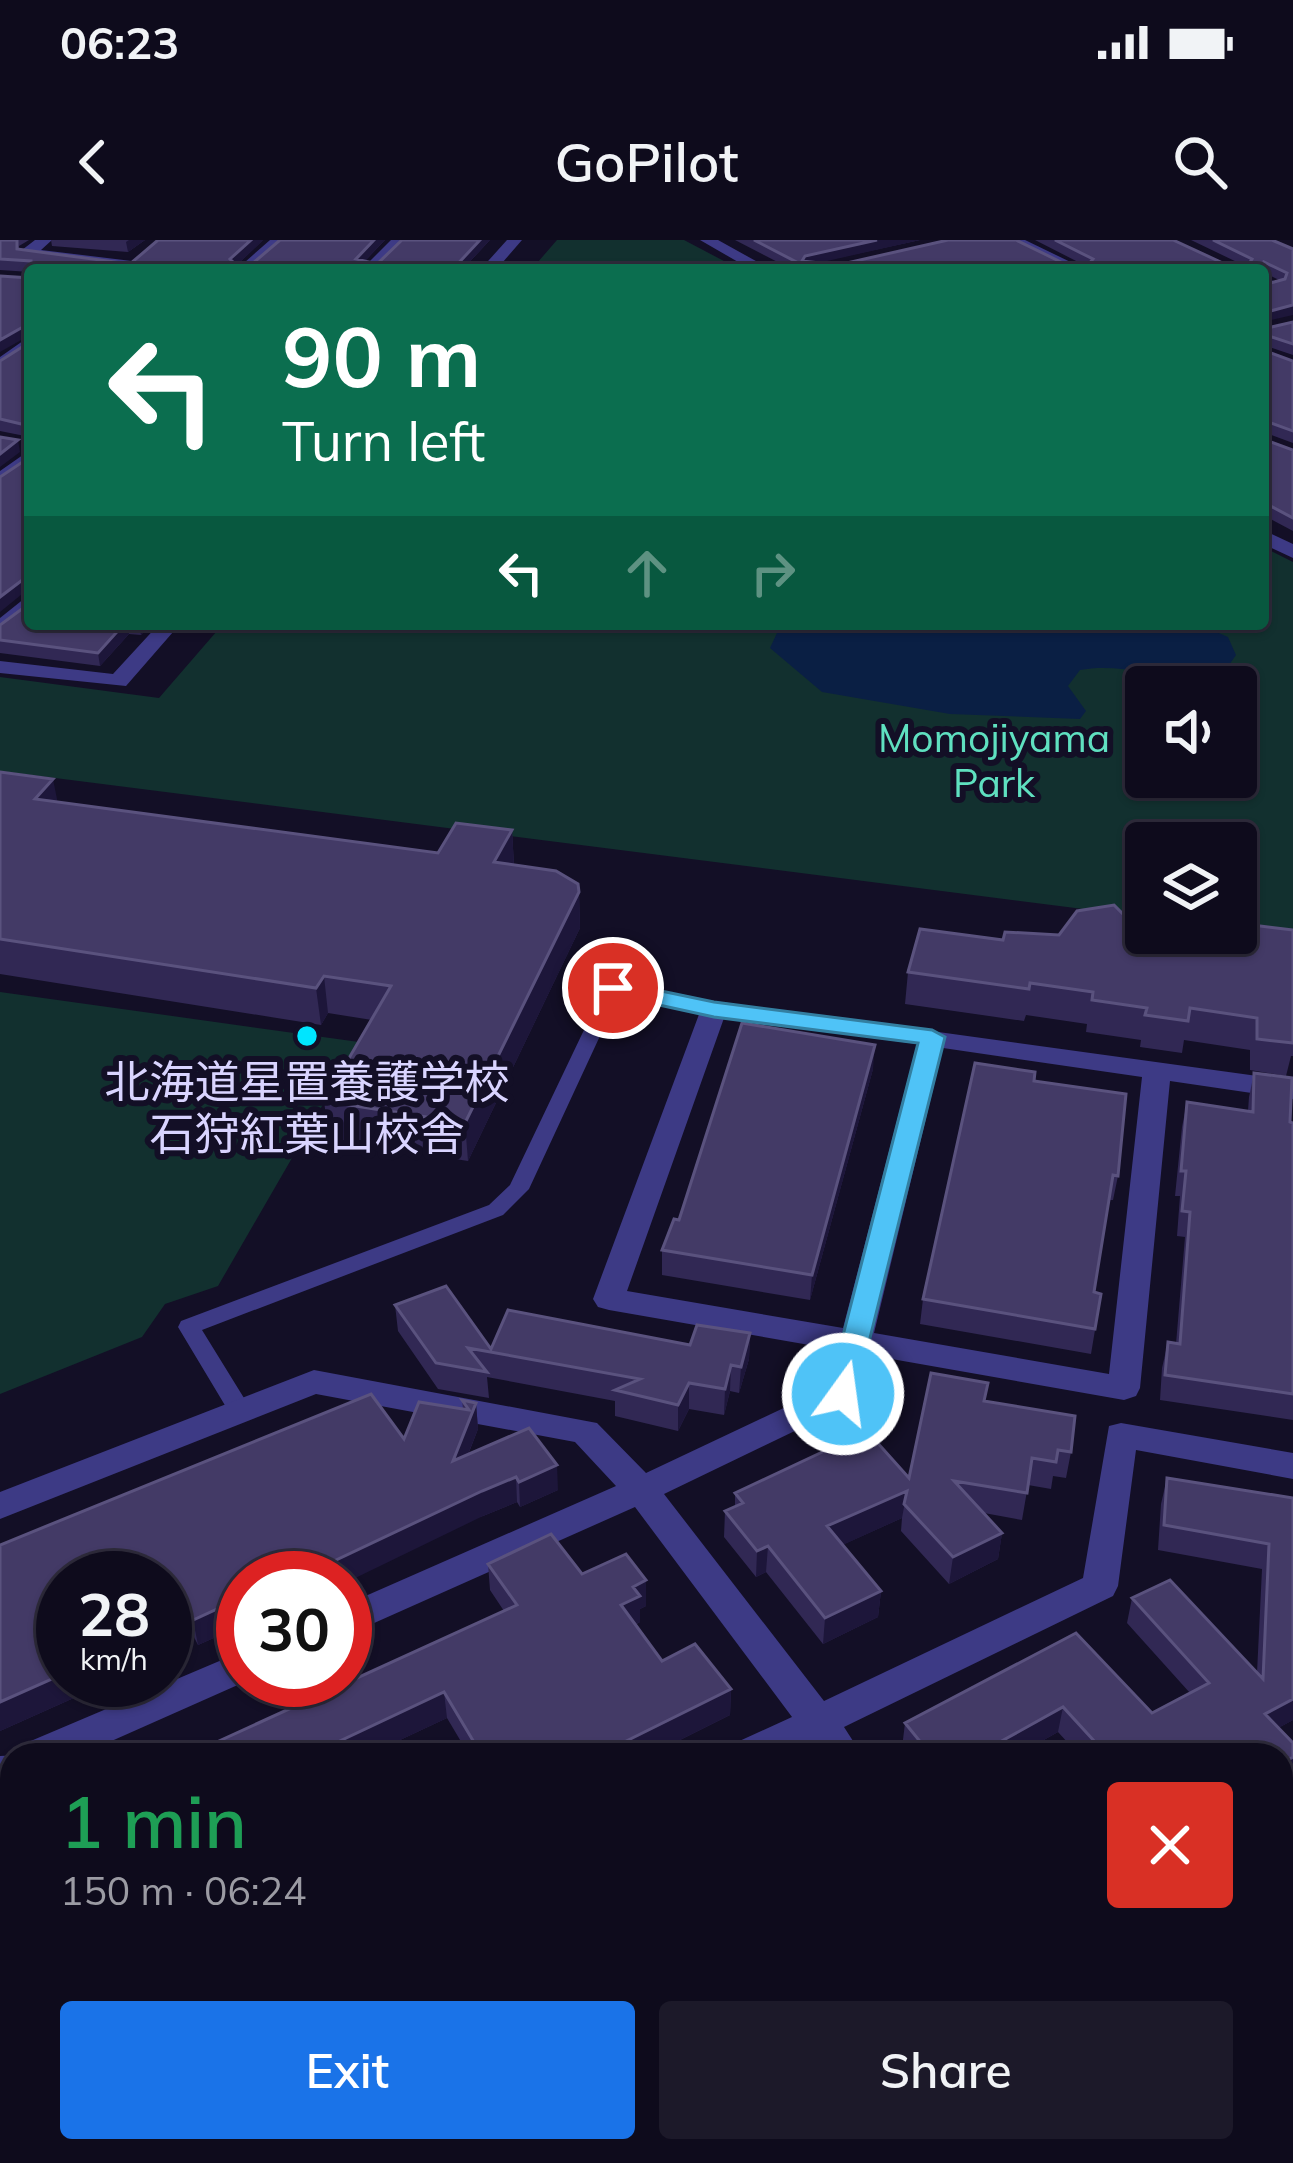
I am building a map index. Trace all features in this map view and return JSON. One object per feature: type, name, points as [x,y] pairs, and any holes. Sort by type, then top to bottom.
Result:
[{"type":"street","points":[[45,240],[27,253],[134,261]]},
{"type":"street","points":[[251,264],[279,240]]},
{"type":"street","points":[[375,264],[400,240]]},
{"type":"street","points":[[493,264],[515,240]]},
{"type":"street","points":[[707,240],[753,264]]},
{"type":"street","points":[[1012,240],[1066,264]]},
{"type":"street","points":[[0,364],[24,346]]},
{"type":"street","points":[[0,481],[24,448]]},
{"type":"street","points":[[0,630],[24,606]]},
{"type":"street","points":[[0,667],[118,682],[165,630]]},
{"type":"street","points":[[1157,1070],[1124,1388],[609,1299],[714,1009],[932,1037],[1157,1070],[1293,1090]]},
{"type":"street","points":[[372,1609],[843,1394],[932,1037]]},
{"type":"street","points":[[0,1506],[314,1382],[585,1432],[641,1490],[834,1743]]},
{"type":"street","points":[[772,1743],[1100,1586],[1121,1435],[1293,1466]]},
{"type":"street","points":[[67,1743],[216,1678]]},
{"type":"lane","points":[[240,1412],[189,1328],[496,1210],[519,1190],[613,988],[714,1009]]},
{"type":"green space","points":[[557,240],[684,240],[730,264],[536,264]]},
{"type":"green space","name":"Momojiyama Park","points":[[1269,550],[1293,562],[1293,936],[1257,931],[1257,822],[1125,822],[1125,914],[0,771],[0,677],[159,698],[218,630],[1269,630]]},
{"type":"green space","points":[[0,992],[359,1042],[218,1286],[165,1304],[142,1337],[0,1394]]},
{"type":"water","points":[[783,630],[1212,630],[1228,637],[1236,655],[1228,666],[1080,670],[1068,686],[1086,711],[1080,719],[950,714],[822,692],[770,648]]},
{"type":"building","points":[[0,240],[17,240],[17,249],[130,264],[31,264],[0,259]]},
{"type":"building","points":[[158,240],[251,240],[230,259],[235,264],[130,264]]},
{"type":"building","points":[[280,240],[374,240],[356,259],[377,264],[252,264]]},
{"type":"building","points":[[402,240],[480,240],[458,264],[377,264]]},
{"type":"building","points":[[754,240],[877,240],[805,256],[802,261],[829,264],[800,264]]},
{"type":"building","points":[[948,240],[1016,240],[1065,264],[842,264]]},
{"type":"building","points":[[1055,240],[1173,240],[1225,264],[1089,264],[1093,259]]},
{"type":"building","points":[[1213,240],[1272,240],[1293,249],[1293,305],[1269,311],[1269,283],[1285,279],[1287,273],[1264,262],[1249,264],[1252,259]]},
{"type":"building","points":[[0,276],[24,278],[24,326],[0,340]]},
{"type":"building","points":[[1293,322],[1293,344],[1269,336],[1269,328]]},
{"type":"building","points":[[24,346],[24,425],[0,419],[0,361]]},
{"type":"building","points":[[1269,352],[1293,361],[1293,431],[1269,422]]},
{"type":"building","points":[[0,437],[18,440],[0,454]]},
{"type":"building","points":[[1269,441],[1293,450],[1293,518],[1269,505]]},
{"type":"building","points":[[24,461],[24,579],[0,597],[0,477]]},
{"type":"building","points":[[24,607],[24,630],[119,630],[98,653],[0,640],[0,625]]},
{"type":"building","points":[[0,772],[53,779],[35,799],[438,853],[456,823],[512,830],[494,862],[556,871],[578,884],[579,892],[465,1123],[324,1101],[391,986],[324,976],[316,988],[0,939]]},
{"type":"building","points":[[1114,905],[1125,916],[1125,954],[1257,954],[1257,926],[1293,930],[1293,1043],[1257,1039],[1257,1018],[1190,1008],[1188,1021],[1145,1015],[1147,1008],[1092,1000],[1093,992],[1030,983],[1029,989],[908,972],[920,929],[1003,940],[1005,932],[1059,935],[1077,911]]},
{"type":"building","points":[[742,1023],[875,1045],[812,1275],[662,1250],[674,1219],[679,1220]]},
{"type":"building","points":[[975,1063],[1035,1072],[1034,1081],[1126,1094],[1118,1176],[1113,1175],[1094,1292],[1101,1294],[1095,1329],[923,1299]]},
{"type":"building","points":[[1254,1073],[1292,1078],[1293,1394],[1165,1375],[1168,1342],[1180,1344],[1190,1212],[1182,1211],[1187,1102],[1253,1112]]},
{"type":"building","points":[[446,1286],[491,1349],[508,1310],[690,1345],[697,1325],[750,1333],[741,1367],[731,1365],[725,1389],[689,1383],[678,1405],[615,1390],[640,1379],[468,1348],[487,1372],[436,1363],[395,1305]]},
{"type":"building","points":[[931,1373],[988,1383],[984,1401],[1075,1416],[1071,1452],[1058,1450],[1056,1462],[1032,1458],[1027,1493],[954,1481],[1002,1533],[953,1557],[904,1504],[907,1491],[827,1526],[881,1591],[825,1618],[768,1546],[757,1551],[725,1511],[743,1503],[735,1493],[867,1431],[909,1478]]},
{"type":"building","points":[[371,1394],[404,1439],[419,1402],[469,1410],[462,1400],[476,1403],[453,1461],[529,1428],[557,1465],[519,1482],[516,1477],[482,1491],[355,1551],[216,1551],[216,1609],[193,1620],[192,1551],[36,1551],[36,1686],[0,1702],[0,1545]]},
{"type":"building","points":[[1167,1478],[1293,1498],[1293,1699],[1265,1714],[1293,1743],[1096,1743],[1063,1707],[1001,1743],[921,1743],[905,1723],[1076,1633],[1152,1713],[1209,1683],[1132,1598],[1170,1580],[1263,1679],[1269,1544],[1164,1525]]},
{"type":"building","points":[[551,1534],[582,1574],[626,1554],[646,1580],[633,1587],[640,1596],[621,1605],[662,1661],[695,1644],[731,1689],[622,1743],[474,1743],[444,1692],[336,1743],[215,1743],[293,1707],[372,1707],[372,1671],[517,1605],[488,1564]]},
{"type":"place","name":"北海道星置養護学校 石狩紅葉山校舎","points":[[307,1036]]},
{"type":"route","points":[[613,988],[714,1009],[932,1037],[843,1394]]}]
